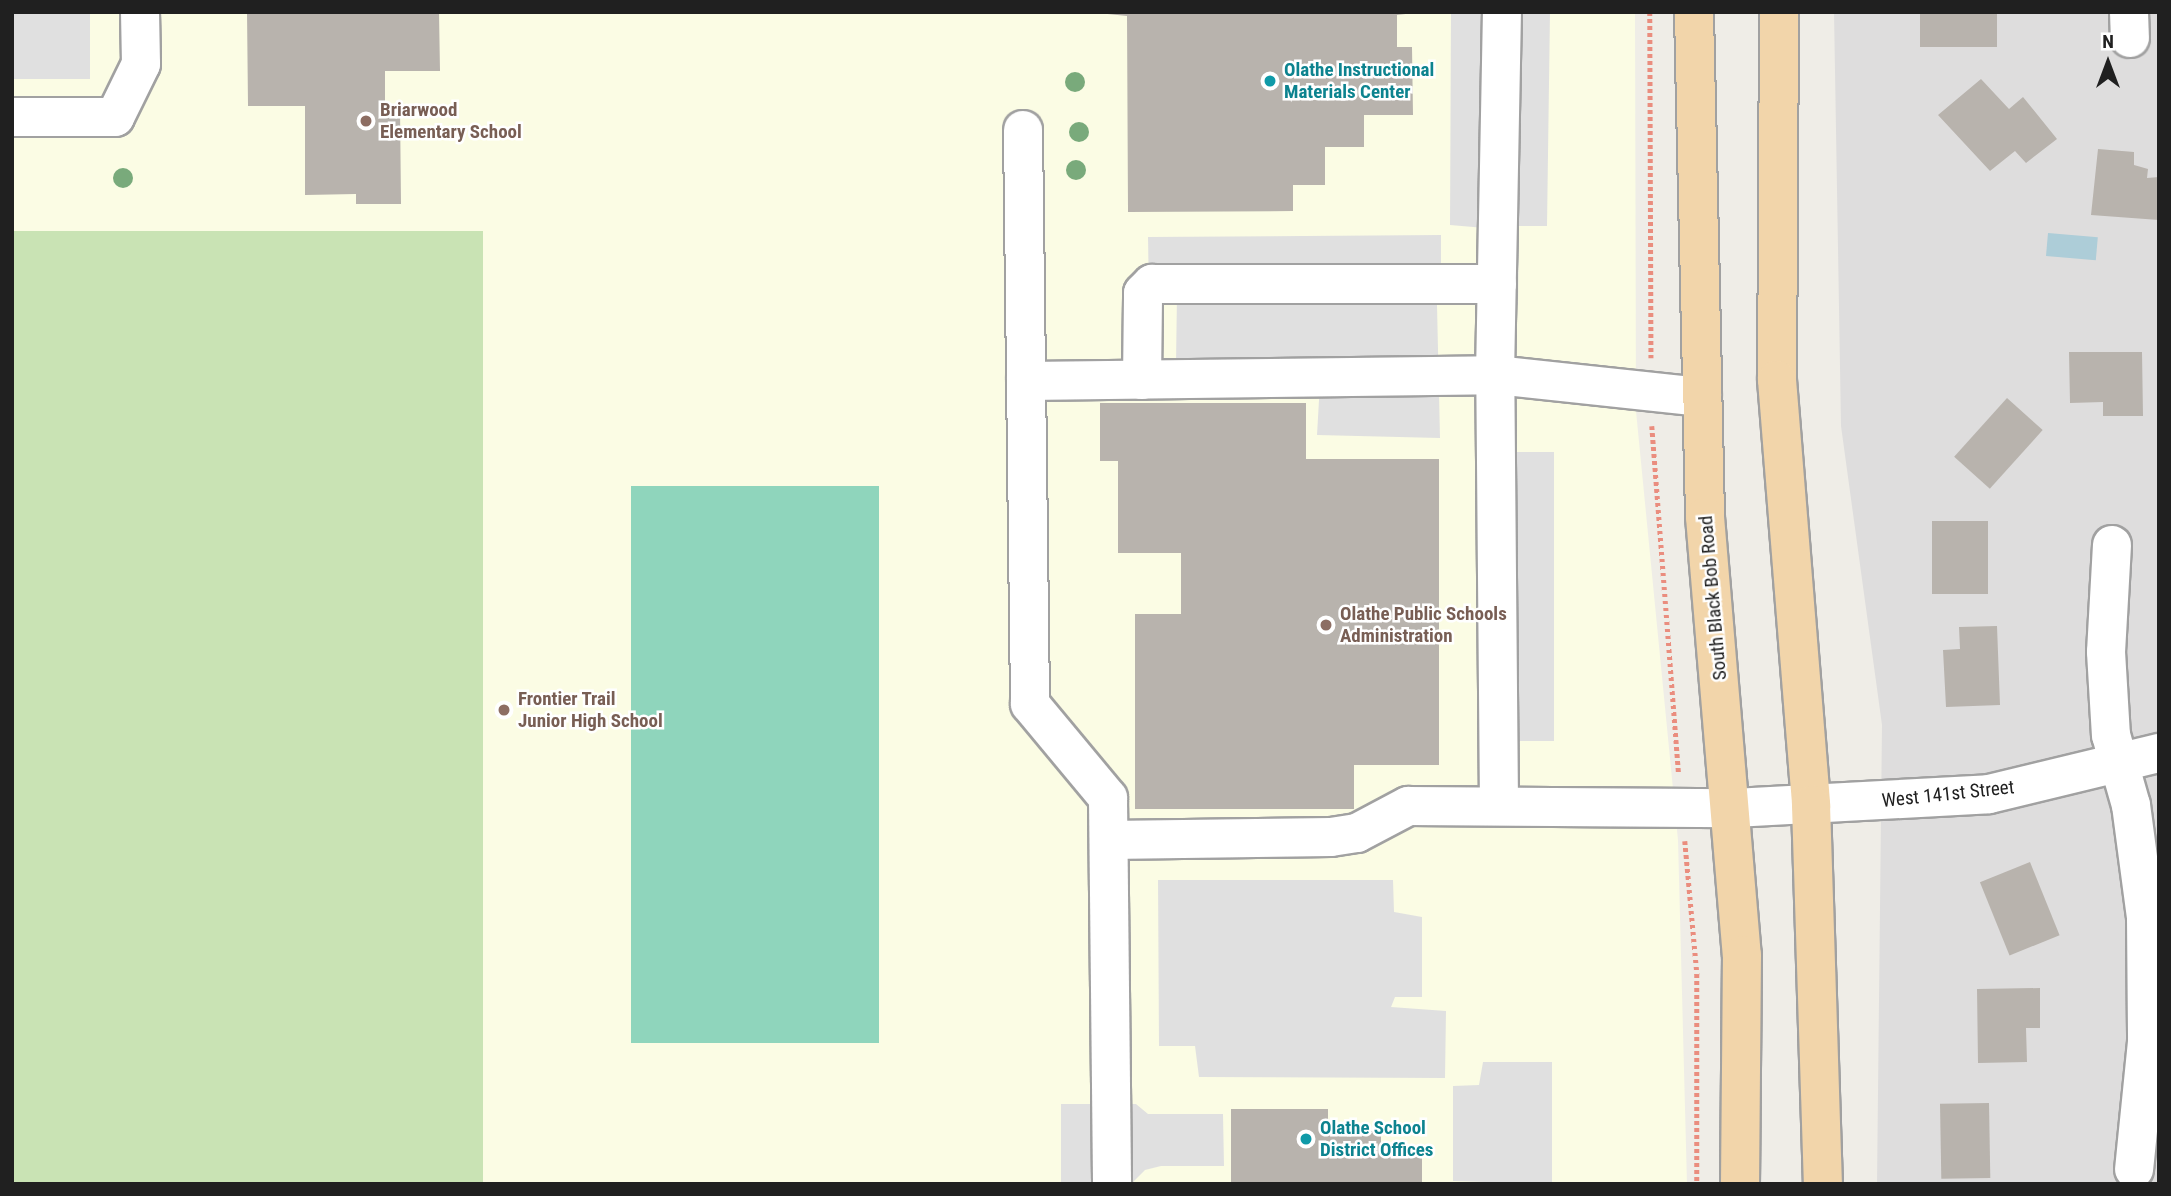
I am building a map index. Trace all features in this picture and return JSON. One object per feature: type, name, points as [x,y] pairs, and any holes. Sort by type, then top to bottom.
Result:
[{"type":"main road","name":"South Black Bob Road","points":[[1693,12],[1705,517],[1734,808],[1742,955],[1740,1184]]},
{"type":"main road","points":[[1779,12],[1777,380],[1811,805],[1823,1184]]},
{"type":"street","points":[[27,117],[115,117],[141,64],[140,12]]},
{"type":"street","points":[[1499,805],[1495,375],[1502,12]]},
{"type":"street","points":[[1023,130],[1030,704],[1108,798],[1112,1184]]},
{"type":"street","points":[[1142,380],[1143,293],[1152,284],[1497,284]]},
{"type":"street","points":[[1026,382],[1495,375],[1702,397]]},
{"type":"street","points":[[2112,545],[2106,652],[2119,764],[2146,918],[2147,1042],[2134,1169]]},
{"type":"street","name":"West 141st Street","points":[[1108,840],[1331,837],[1357,833],[1408,806],[1734,808],[1989,794],[2159,753]]},
{"type":"path","points":[[1650,12],[1651,470],[1697,974],[1697,1184]]},
{"type":"shaded area","points":[[12,12],[1635,12],[1636,411],[1678,840],[1687,1184],[12,1184]]},
{"type":"shaded area","points":[[12,12],[90,12],[90,79],[12,79]]},
{"type":"shaded area","points":[[1451,12],[1550,12],[1547,226],[1519,226],[1518,305],[1437,305],[1440,438],[1317,435],[1321,365],[1176,363],[1177,294],[1149,297],[1148,237],[1441,235],[1441,265],[1484,266],[1485,228],[1450,225]]},
{"type":"shaded area","points":[[1834,12],[2159,12],[2159,1184],[1877,1184],[1882,725],[1841,426]]},
{"type":"shaded area","points":[[1501,452],[1554,452],[1554,741],[1501,741]]},
{"type":"shaded area","points":[[1158,880],[1393,880],[1394,912],[1422,917],[1422,997],[1395,997],[1391,1007],[1446,1011],[1445,1078],[1199,1077],[1195,1046],[1159,1046]]},
{"type":"shaded area","points":[[1483,1062],[1552,1062],[1552,1184],[1453,1181],[1453,1086],[1479,1085]]},
{"type":"shaded area","points":[[1061,1104],[1136,1104],[1148,1114],[1223,1114],[1224,1166],[1161,1166],[1145,1170],[1131,1184],[1061,1184]]},
{"type":"green space","points":[[12,231],[483,231],[483,1184],[12,1184]]},
{"type":"green space","points":[[631,486],[879,486],[879,1043],[631,1043]]},
{"type":"water","points":[[2048,233],[2098,237],[2096,260],[2046,256]]},
{"type":"building","name":"Briarwood Elementary School","points":[[247,12],[439,12],[440,71],[385,71],[385,107],[400,107],[401,204],[356,204],[356,194],[305,195],[305,106],[248,106]]},
{"type":"building","name":"Olathe Instructional Materials Center","points":[[1088,12],[1423,12],[1397,15],[1397,47],[1412,47],[1413,115],[1364,115],[1364,147],[1325,147],[1325,185],[1293,185],[1293,211],[1128,212],[1127,16]]},
{"type":"building","points":[[1920,12],[1997,12],[1997,47],[1920,47]]},
{"type":"building","points":[[1981,79],[2009,109],[2023,97],[2057,139],[2026,163],[2015,151],[1990,171],[1938,115]]},
{"type":"building","points":[[2098,149],[2134,152],[2134,165],[2148,169],[2147,178],[2159,177],[2159,220],[2091,215]]},
{"type":"building","points":[[2069,352],[2142,352],[2143,416],[2103,416],[2103,402],[2070,403]]},
{"type":"building","points":[[2007,398],[2043,430],[1990,489],[1954,457]]},
{"type":"building","points":[[1100,403],[1306,403],[1306,459],[1439,459],[1439,765],[1354,765],[1354,809],[1135,809],[1135,614],[1181,614],[1181,553],[1118,553],[1118,461],[1100,461]]},
{"type":"building","points":[[1932,521],[1988,521],[1988,594],[1932,594]]},
{"type":"building","points":[[1997,626],[2000,705],[1946,707],[1943,650],[1960,649],[1959,627]]},
{"type":"building","points":[[2030,862],[2060,935],[2010,955],[1980,882]]},
{"type":"building","points":[[2040,988],[2040,1028],[2026,1028],[2027,1062],[1978,1063],[1977,989]]},
{"type":"building","points":[[1989,1103],[1990,1178],[1941,1179],[1940,1104]]},
{"type":"building","name":"Olathe School District Offices","points":[[1231,1109],[1328,1109],[1328,1131],[1381,1131],[1381,1147],[1422,1147],[1422,1184],[1231,1184]]},
{"type":"place","name":"Olathe Instructional Materials Center","points":[[1270,81]]},
{"type":"place","name":"Briarwood Elementary School","points":[[366,121]]},
{"type":"place","name":"Olathe Public Schools Administration","points":[[1326,625]]},
{"type":"place","name":"Frontier Trail Junior High School","points":[[504,710]]},
{"type":"place","name":"Olathe School District Offices","points":[[1306,1139]]}]
